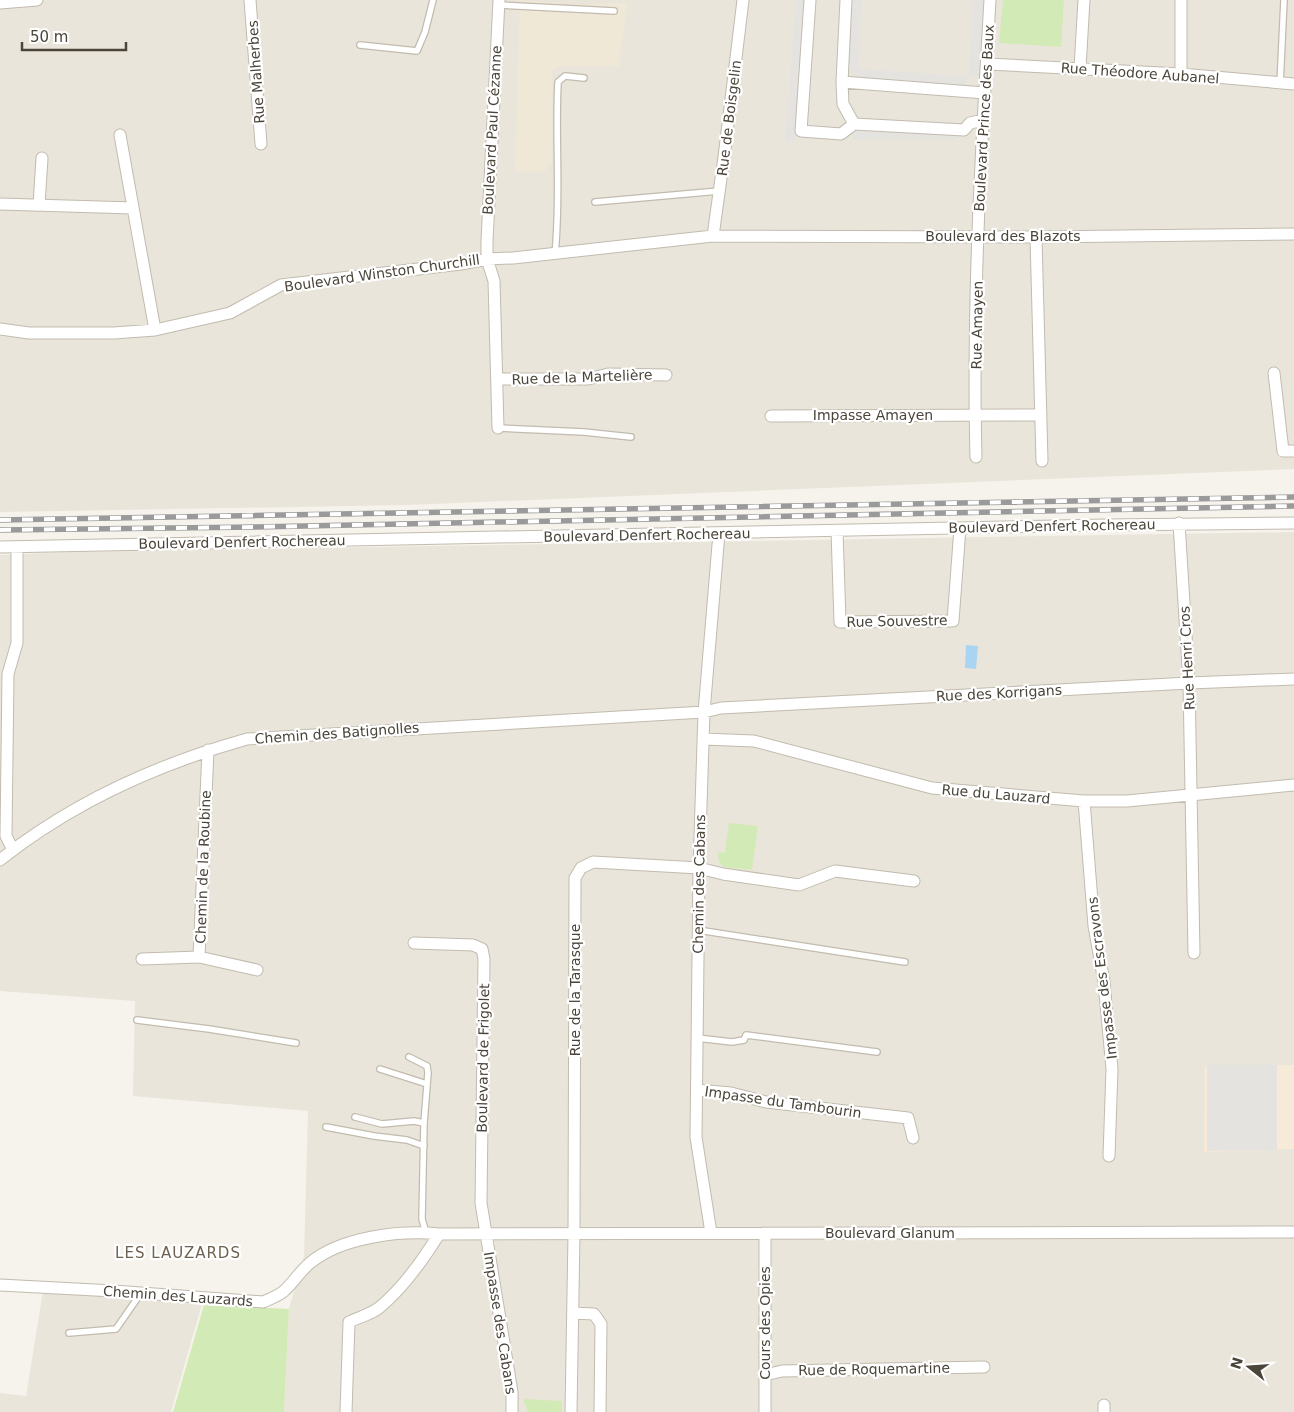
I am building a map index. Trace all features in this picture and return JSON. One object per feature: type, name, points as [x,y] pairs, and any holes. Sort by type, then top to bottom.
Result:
[{"type":"street","points":[[0,3],[37,0]]},
{"type":"street","name":"Rue Malherbes","points":[[250,0],[261,144]]},
{"type":"street","name":"Rue de Boisgelin","points":[[713,236],[743,0]]},
{"type":"street","points":[[810,0],[801,131],[840,134],[854,124],[964,130],[970,122],[984,120]]},
{"type":"street","points":[[846,0],[842,82],[843,104],[854,124]]},
{"type":"street","name":"Boulevard Prince des Baux","points":[[978,236],[990,0]]},
{"type":"street","points":[[1080,68],[1084,0]]},
{"type":"street","points":[[1181,0],[1181,74]]},
{"type":"street","name":"Boulevard Paul Cézanne","points":[[487,259],[499,3]]},
{"type":"street","name":"Rue Théodore Aubanel","points":[[987,64],[1181,74],[1294,84]]},
{"type":"street","points":[[842,82],[985,93]]},
{"type":"street","points":[[120,135],[155,330]]},
{"type":"street","points":[[39,205],[42,158]]},
{"type":"street","points":[[0,204],[133,208]]},
{"type":"street","name":"Boulevard des Blazots","points":[[713,236],[1036,237],[1294,234]]},
{"type":"street","name":"Boulevard Winston Churchill","points":[[0,329],[29,333],[114,333],[155,330],[230,313],[281,285],[461,264],[487,259],[555,254],[713,236]]},
{"type":"street","name":"Rue Amayen","points":[[976,457],[978,236]]},
{"type":"street","points":[[1036,237],[1042,461]]},
{"type":"street","name":"Rue de la Martelière","points":[[487,259],[494,281],[498,428]]},
{"type":"street","points":[[1274,373],[1283,451],[1294,451]]},
{"type":"street","name":"Rue de la Martelière","points":[[497,380],[588,379],[608,374],[666,375]]},
{"type":"street","points":[[975,414],[1041,415]]},
{"type":"street","name":"Impasse Amayen","points":[[771,416],[975,414]]},
{"type":"street","name":"Boulevard Denfert Rochereau","points":[[0,547],[1179,523],[1294,523]]},
{"type":"street","name":"Rue Henri Cros","points":[[1179,523],[1189,683],[1194,953]]},
{"type":"street","name":"Rue Souvestre","points":[[836,531],[840,622],[953,622],[960,528]]},
{"type":"street","name":"Chemin des Cabans","points":[[711,1233],[696,1137],[698,930],[704,712],[719,533]]},
{"type":"street","points":[[13,850],[6,836],[8,674],[17,643],[17,547]]},
{"type":"street","name":"Rue des Korrigans","points":[[704,712],[731,708],[1294,679]]},
{"type":"street","name":"Chemin des Batignolles","points":[[0,860],[71,811],[121,784],[208,750],[247,739],[704,712]]},
{"type":"street","name":"Rue du Lauzard","points":[[703,739],[754,741],[932,788],[1084,801],[1128,801],[1294,785]]},
{"type":"street","name":"Chemin de la Roubine","points":[[142,959],[199,957],[208,750]]},
{"type":"street","name":"Impasse des Escravons","points":[[1084,801],[1094,926],[1104,982],[1112,1069],[1109,1156]]},
{"type":"street","name":"Rue de la Tarasque","points":[[571,1412],[574,1234],[575,878],[581,868],[593,862],[699,868],[723,874],[799,885],[835,871],[914,881]]},
{"type":"street","name":"Boulevard de Frigolet","points":[[414,944],[473,945],[482,949],[484,959],[481,1203],[485,1234]]},
{"type":"street","points":[[199,957],[257,970]]},
{"type":"street","name":"Impasse du Tambourin","points":[[697,1090],[730,1093],[766,1102],[908,1118],[913,1138]]},
{"type":"street","name":"Boulevard Glanum","points":[[485,1234],[1294,1232]]},
{"type":"street","name":"Chemin des Lauzards","points":[[0,1285],[263,1302],[283,1292],[309,1264],[324,1252],[382,1236],[426,1233],[485,1234]]},
{"type":"street","name":"Cours des Opies","points":[[765,1233],[765,1412]]},
{"type":"street","points":[[346,1412],[349,1322],[379,1308],[425,1258],[440,1234]]},
{"type":"street","name":"Impasse des Cabans","points":[[485,1234],[492,1266],[512,1392],[512,1412]]},
{"type":"street","points":[[573,1313],[594,1314],[601,1324],[600,1412]]},
{"type":"street","name":"Rue de Roquemartine","points":[[765,1375],[782,1371],[984,1367]]},
{"type":"lane","points":[[360,45],[417,51],[425,32],[433,0]]},
{"type":"lane","points":[[1280,84],[1284,0]]},
{"type":"lane","points":[[499,3],[614,11]]},
{"type":"lane","points":[[555,254],[558,173],[556,114],[558,82],[565,76],[584,78]]},
{"type":"lane","points":[[594,202],[719,191]]},
{"type":"lane","points":[[498,428],[584,432],[631,437]]},
{"type":"lane","points":[[698,930],[905,962]]},
{"type":"lane","points":[[137,1020],[210,1029],[296,1044]]},
{"type":"lane","points":[[697,1038],[732,1042],[744,1040],[746,1035],[877,1052]]},
{"type":"lane","points":[[409,1057],[427,1066],[428,1073],[424,1122],[422,1219],[426,1233]]},
{"type":"lane","points":[[380,1069],[427,1084]]},
{"type":"lane","points":[[354,1117],[382,1124],[424,1122]]},
{"type":"lane","points":[[326,1127],[407,1140],[424,1146]]},
{"type":"lane","points":[[69,1333],[116,1329],[141,1293]]},
{"type":"shaded area","points":[[0,0],[1294,0],[1294,469],[407,505],[0,512]]},
{"type":"shaded area","points":[[520,0],[577,5],[627,3],[619,66],[561,66],[552,71],[552,162],[547,164],[546,171],[515,172]]},
{"type":"shaded area","points":[[807,0],[796,139],[785,144],[796,1]]},
{"type":"shaded area","points":[[851,0],[862,0],[858,69],[967,76],[966,86],[856,80],[847,69]]},
{"type":"shaded area","points":[[973,0],[985,0],[981,77],[969,76]]},
{"type":"shaded area","points":[[955,131],[959,139],[853,139],[850,132]]},
{"type":"shaded area","points":[[1294,532],[1294,1412],[284,1412],[289,1309],[304,1256],[308,1111],[133,1096],[135,1001],[0,991],[0,555],[70,552]]},
{"type":"shaded area","points":[[1207,1065],[1277,1065],[1277,1150],[1207,1151]]},
{"type":"shaded area","points":[[1294,1065],[1294,1149],[1204,1152],[1205,1066]]},
{"type":"shaded area","points":[[43,1291],[202,1304],[171,1412],[0,1412],[0,1393],[26,1396]]},
{"type":"green space","points":[[1003,0],[1064,0],[1061,47],[999,43]]},
{"type":"green space","points":[[729,823],[758,826],[752,870],[724,867],[719,862],[718,852],[725,853]]},
{"type":"green space","points":[[204,1305],[289,1309],[284,1412],[173,1412]]},
{"type":"green space","points":[[523,1399],[562,1401],[562,1412],[528,1412]]},
{"type":"water","points":[[966,645],[978,646],[976,669],[965,668]]},
{"type":"railway","points":[[0,520],[1294,497]]},
{"type":"railway","points":[[0,530],[256,527],[1294,506]]},
{"type":"district","name":"LES LAUZARDS","points":[[178,1253]]}]
